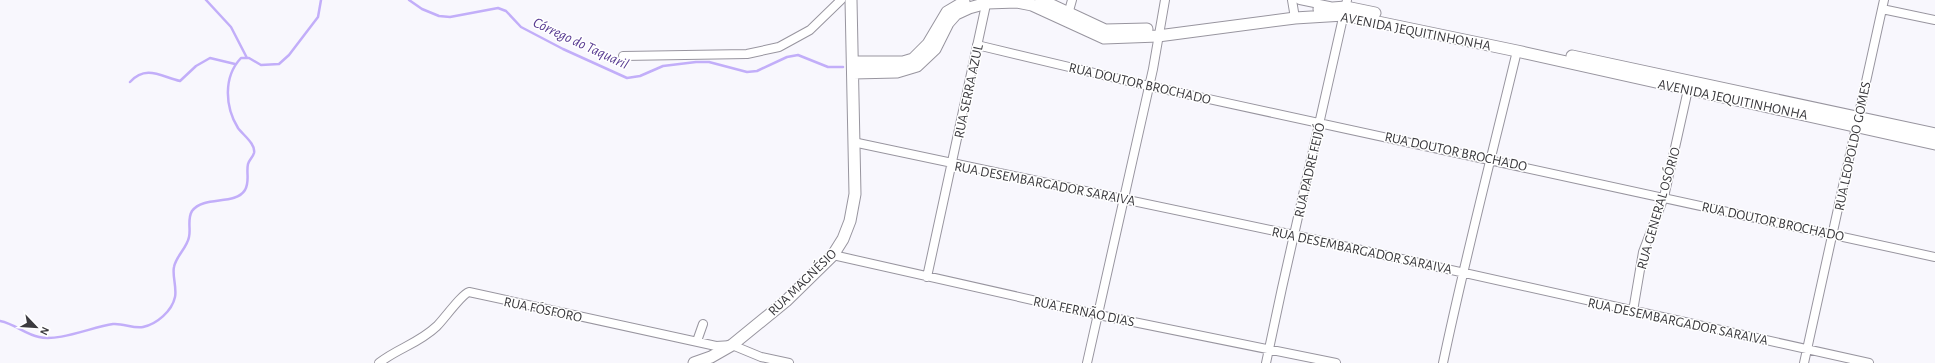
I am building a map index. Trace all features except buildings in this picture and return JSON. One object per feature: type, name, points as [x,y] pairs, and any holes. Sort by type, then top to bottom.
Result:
[{"type":"street","points":[[623,56],[747,54],[773,49],[794,41],[810,30],[841,0]]},
{"type":"street","name":"RUA MAGNÉSIO","points":[[694,363],[711,357],[732,345],[786,301],[833,255],[843,239],[855,204],[851,0]]},
{"type":"street","points":[[853,68],[898,62],[913,58],[928,44],[947,12],[968,0]]},
{"type":"street","name":"AVENIDA JEQUITINHONHA","points":[[1041,0],[1068,17]]},
{"type":"street","points":[[1068,17],[1072,0]]},
{"type":"street","points":[[1087,363],[1099,315],[1165,0]]},
{"type":"street","points":[[1300,0],[1344,7]]},
{"type":"street","name":"AVENIDA JEQUITINHONHA","points":[[853,68],[897,72],[917,66],[935,49],[948,23],[956,14],[987,1],[1017,2],[1032,5],[1105,30],[1158,33],[1294,10],[1344,7],[1689,86],[1858,122],[1935,134]]},
{"type":"street","name":"RUA SERRA AZUL","points":[[927,277],[953,164],[987,1]]},
{"type":"street","points":[[1883,4],[1935,20]]},
{"type":"street","name":"RUA LEOPOLDO GOMES","points":[[1804,363],[1883,4]]},
{"type":"street","name":"AVENIDA JEQUITINHONHA","points":[[1344,7],[1517,51],[1632,73]]},
{"type":"street","name":"RUA PADRE FEIJÓ","points":[[1266,363],[1270,351],[1282,288],[1320,122],[1344,7]]},
{"type":"street","name":"RUA DOUTOR BROCHADO","points":[[978,46],[1148,86],[1491,159],[1935,257]]},
{"type":"street","points":[[1443,363],[1462,272],[1517,51]]},
{"type":"street","name":"RUA GENERAL OSÓRIO","points":[[1632,311],[1643,252],[1664,197],[1689,86]]},
{"type":"street","name":"AVENIDA JEQUITINHONHA","points":[[1858,122],[1935,144]]},
{"type":"street","name":"RUA DESEMBARGADOR SARAIVA","points":[[853,142],[953,164],[1124,198],[1869,363]]},
{"type":"street","name":"RUA FERNÃO DIAS","points":[[833,255],[1099,315],[1270,351],[1336,363]]},
{"type":"street","name":"RUA FÓSFORO","points":[[379,363],[420,340],[456,306],[464,294],[469,292],[716,346],[732,345]]},
{"type":"street","points":[[697,341],[703,324]]},
{"type":"street","points":[[732,345],[762,360],[789,363]]},
{"type":"waterway","name":"Córrego do Taquaril","points":[[206,0],[231,27],[247,58]]},
{"type":"waterway","name":"Córrego do Taquaril","points":[[0,321],[10,324],[34,336],[56,338],[113,324],[143,327],[153,323],[163,316],[171,307],[175,297],[174,267],[188,241],[192,211],[197,206],[204,203],[234,198],[240,195],[245,190],[248,180],[248,164],[254,150],[251,143],[238,128],[230,111],[228,92],[231,74],[241,58],[249,58],[261,65],[279,64],[289,55],[318,17],[321,0]]},
{"type":"waterway","name":"Córrego do Taquaril","points":[[409,0],[422,9],[439,16],[450,17],[498,8],[506,11],[521,27],[563,49],[627,78],[640,76],[663,66],[696,62],[709,62],[747,72],[757,71],[787,57],[798,55],[828,67],[843,67]]},
{"type":"waterway","name":"Córrego do Taquaril","points":[[130,82],[136,77],[148,73],[154,73],[180,81],[196,66],[210,58],[235,64]]}]
